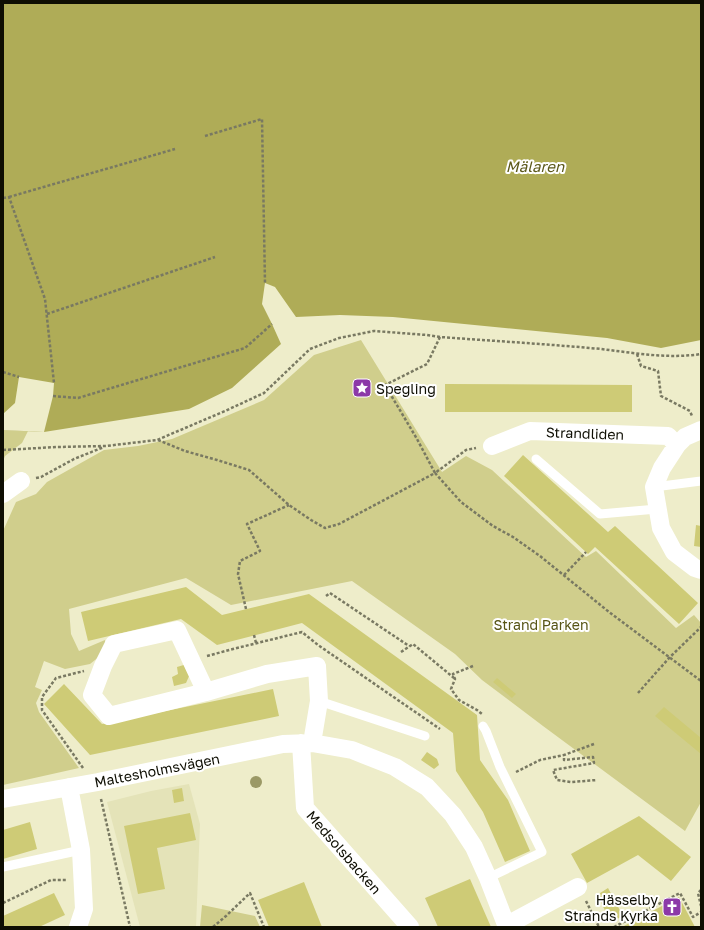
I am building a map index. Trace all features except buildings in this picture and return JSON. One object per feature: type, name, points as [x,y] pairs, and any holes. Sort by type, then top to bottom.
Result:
[{"type":"street","points":[[701,430],[685,436],[677,445],[662,468],[654,487],[661,528],[674,552],[695,568],[701,570]]},
{"type":"street","name":"Strandliden","points":[[492,446],[530,431],[668,436],[677,445]]},
{"type":"street","points":[[3,494],[21,481]]},
{"type":"street","points":[[206,692],[177,630],[114,644],[103,666],[92,695],[109,716],[206,692],[267,674],[316,666],[319,701],[307,743]]},
{"type":"street","name":"Maltesholmsvägen","points":[[3,799],[98,782],[283,744],[307,743],[352,750],[395,767],[427,787],[453,816],[474,847],[507,926]]},
{"type":"street","name":"Medsolsbacken","points":[[307,743],[305,808],[410,927]]},
{"type":"street","points":[[69,786],[80,850],[84,909],[78,927]]},
{"type":"street","points":[[507,926],[578,887]]},
{"type":"lane","points":[[536,459],[600,514],[657,509]]},
{"type":"lane","points":[[654,487],[701,481]]},
{"type":"lane","points":[[319,701],[425,736]]},
{"type":"lane","points":[[483,726],[505,778],[542,852],[488,878]]},
{"type":"lane","points":[[3,867],[80,850]]},
{"type":"path","points":[[204,136],[262,119],[265,283]]},
{"type":"path","points":[[3,198],[175,149]]},
{"type":"path","points":[[9,197],[45,300],[54,383]]},
{"type":"path","points":[[47,314],[215,256]]},
{"type":"path","points":[[53,396],[78,398],[245,348],[272,324]]},
{"type":"path","points":[[3,450],[106,446],[157,440],[264,393],[310,349],[339,338],[374,331],[548,345],[637,354],[687,356],[701,354]]},
{"type":"path","points":[[440,337],[427,364],[385,385],[435,473],[461,502],[493,526],[513,536],[540,556],[609,612],[701,681]]},
{"type":"path","points":[[637,354],[641,366],[658,370],[661,396],[690,411]]},
{"type":"path","points":[[3,372],[19,377]]},
{"type":"path","points":[[157,440],[185,451],[249,470],[289,505],[325,528],[339,524],[435,473],[466,450],[492,446]]},
{"type":"path","points":[[21,481],[42,477],[74,459],[106,446]]},
{"type":"path","points":[[246,609],[238,574],[240,561],[260,552],[247,524],[289,505]]},
{"type":"path","points":[[564,575],[586,552]]},
{"type":"path","points":[[326,596],[330,593],[409,646]]},
{"type":"path","points":[[638,693],[669,658],[701,627]]},
{"type":"path","points":[[191,660],[302,632],[318,645],[440,729]]},
{"type":"path","points":[[254,635],[256,643]]},
{"type":"path","points":[[401,652],[413,644],[455,679]]},
{"type":"path","points":[[103,666],[56,678],[42,698],[42,710],[82,767],[98,782],[130,927]]},
{"type":"path","points":[[473,666],[453,674],[455,679],[451,689],[459,700],[483,715],[483,726]]},
{"type":"path","points":[[505,778],[540,760],[564,755],[594,744]]},
{"type":"path","points":[[564,755],[564,760],[593,757],[594,762],[553,770],[557,780],[571,782],[597,780]]},
{"type":"path","points":[[3,903],[51,880],[82,880]]},
{"type":"path","points":[[578,887],[599,927]]},
{"type":"path","points":[[701,890],[698,894],[701,906]]},
{"type":"path","points":[[213,927],[250,893],[264,927]]},
{"type":"path","points":[[614,927],[680,893],[693,917],[701,912]]},
{"type":"shaded area","points":[[189,784],[200,824],[196,927],[140,927],[107,802],[151,791]]},
{"type":"green space","name":"Strand Parken","points":[[361,340],[442,472],[466,456],[492,470],[586,557],[596,551],[676,628],[694,615],[701,623],[701,802],[685,831],[482,680],[455,654],[352,581],[231,605],[186,578],[69,609],[71,634],[79,651],[105,640],[105,652],[90,664],[65,669],[44,661],[35,687],[42,690],[36,703],[39,712],[79,768],[3,785],[3,531],[16,502],[36,494],[47,482],[104,450],[138,446],[172,439],[264,400],[314,355]]},
{"type":"green space","points":[[3,430],[28,431],[22,443],[5,456],[3,461]]},
{"type":"green space","points":[[202,905],[255,916],[260,927],[200,927]]},
{"type":"water","name":"Mälaren","points":[[3,3],[701,3],[701,340],[661,348],[607,338],[393,317],[340,315],[296,317],[275,287],[265,283],[262,304],[281,344],[232,388],[189,409],[44,432],[3,430]]},
{"type":"pier","points":[[19,377],[54,383],[53,396],[44,432],[3,430],[3,414],[15,403]]},
{"type":"place","name":"Spegling","points":[[362,388]]},
{"type":"place","name":"Hässelby Strands Kyrka","points":[[672,907]]}]
